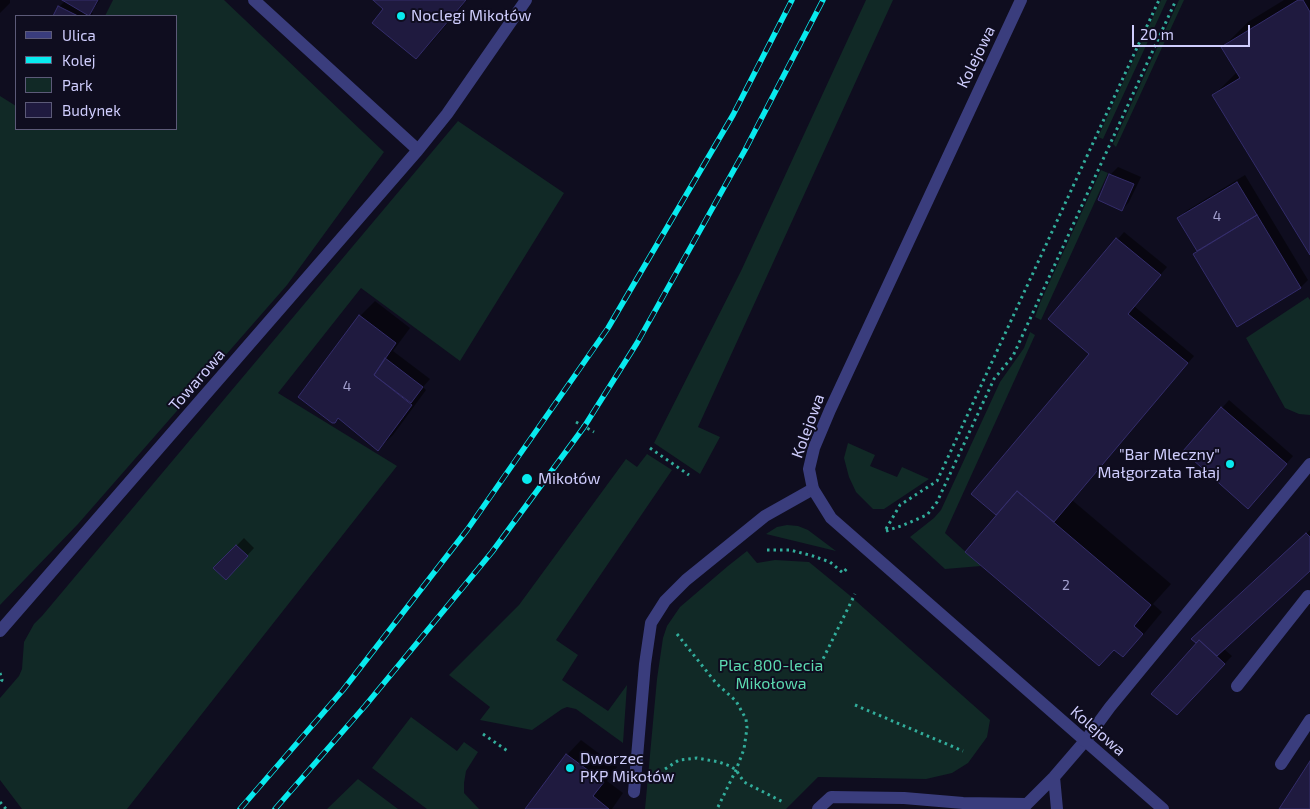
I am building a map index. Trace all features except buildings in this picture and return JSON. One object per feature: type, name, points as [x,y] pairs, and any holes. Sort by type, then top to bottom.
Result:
[{"type":"street","points":[[254,0],[418,150]]},
{"type":"street","name":"Towarowa","points":[[0,631],[418,150],[447,114],[526,0]]},
{"type":"street","name":"Kolejowa","points":[[1021,0],[974,98],[817,441],[809,469],[813,489],[831,518],[1163,809]]},
{"type":"street","points":[[818,809],[831,797],[904,798],[960,806],[1025,807],[1085,741],[1110,707],[1310,464]]},
{"type":"street","points":[[634,792],[644,664],[651,623],[665,602],[686,580],[765,516],[813,489]]},
{"type":"street","points":[[1238,686],[1308,596],[1310,598]]},
{"type":"street","points":[[1281,764],[1310,720]]},
{"type":"street","points":[[1054,777],[1056,809]]},
{"type":"street","points":[[893,809],[904,798]]},
{"type":"path","points":[[1159,0],[937,480],[900,505],[885,531],[927,515],[937,502],[994,378],[1013,356],[1176,0]]},
{"type":"path","points":[[576,422],[594,432]]},
{"type":"path","points":[[650,448],[690,475]]},
{"type":"path","points":[[759,548],[800,552],[830,562],[843,573],[850,565]]},
{"type":"path","points":[[820,672],[821,663],[854,594]]},
{"type":"path","points":[[659,611],[706,672],[736,701],[744,713],[747,741],[736,770],[717,809]]},
{"type":"path","points":[[0,673],[2,680],[0,683]]},
{"type":"path","points":[[855,705],[963,751]]},
{"type":"path","points":[[483,734],[509,752]]},
{"type":"path","points":[[663,770],[679,760],[697,758],[724,764],[736,770],[744,782],[783,802]]},
{"type":"path","points":[[0,802],[6,809]]},
{"type":"green space","points":[[113,0],[224,0],[384,152],[287,285],[78,524],[0,605],[0,96],[15,105],[15,130],[178,130],[178,15],[106,15]]},
{"type":"green space","points":[[866,0],[893,0],[698,427],[720,437],[700,474],[654,443],[741,271]]},
{"type":"green space","points":[[1161,0],[1167,0],[1103,139],[1098,137]]},
{"type":"green space","points":[[1179,0],[1184,0],[1116,147],[1113,144]]},
{"type":"green space","points":[[458,121],[564,193],[460,361],[361,288],[278,393],[397,466],[127,809],[22,809],[0,780],[0,698],[19,676],[22,669],[24,642],[34,624]]},
{"type":"green space","points":[[1101,170],[1108,173],[1041,320],[1035,317],[1040,303]]},
{"type":"green space","points":[[1308,297],[1310,300],[1310,415],[1299,414],[1285,408],[1246,338]]},
{"type":"green space","points":[[1030,332],[1035,335],[945,533],[981,566],[945,569],[910,537],[941,510],[1000,382],[1024,348]]},
{"type":"green space","points":[[848,443],[875,455],[870,466],[897,477],[902,467],[929,479],[884,509],[873,509],[856,492],[849,477],[844,458]]},
{"type":"green space","points":[[647,454],[672,470],[556,640],[578,655],[562,680],[608,711],[627,685],[623,743],[576,709],[567,707],[532,730],[480,720],[490,707],[449,675],[519,605],[626,459],[637,467]]},
{"type":"green space","points":[[787,525],[798,526],[808,530],[836,551],[766,534],[777,527]]},
{"type":"green space","name":"Plac 800-lecia Mikołowa","points":[[747,551],[757,563],[775,560],[809,562],[848,594],[990,720],[987,737],[968,763],[952,773],[926,779],[818,777],[786,809],[645,809],[657,679],[663,638],[667,626],[680,607]]},
{"type":"green space","points":[[411,717],[457,751],[464,742],[478,752],[466,771],[464,793],[479,809],[427,809],[372,768]]},
{"type":"green space","points":[[358,779],[398,809],[327,809]]},
{"type":"railway","points":[[240,809],[343,690],[467,530],[608,328],[733,115],[792,0]]},
{"type":"railway","points":[[275,809],[365,706],[492,552],[584,427],[637,343],[745,150],[823,0]]},
{"type":"place","name":"Noclegi Mikołów","points":[[401,16]]},
{"type":"place","name":"\"Bar Mleczny\" Małgorzata Tałaj","points":[[1230,464]]},
{"type":"place","name":"Mikołów","points":[[527,479]]},
{"type":"place","name":"Dworzec PKP Mikołów","points":[[570,768]]}]
